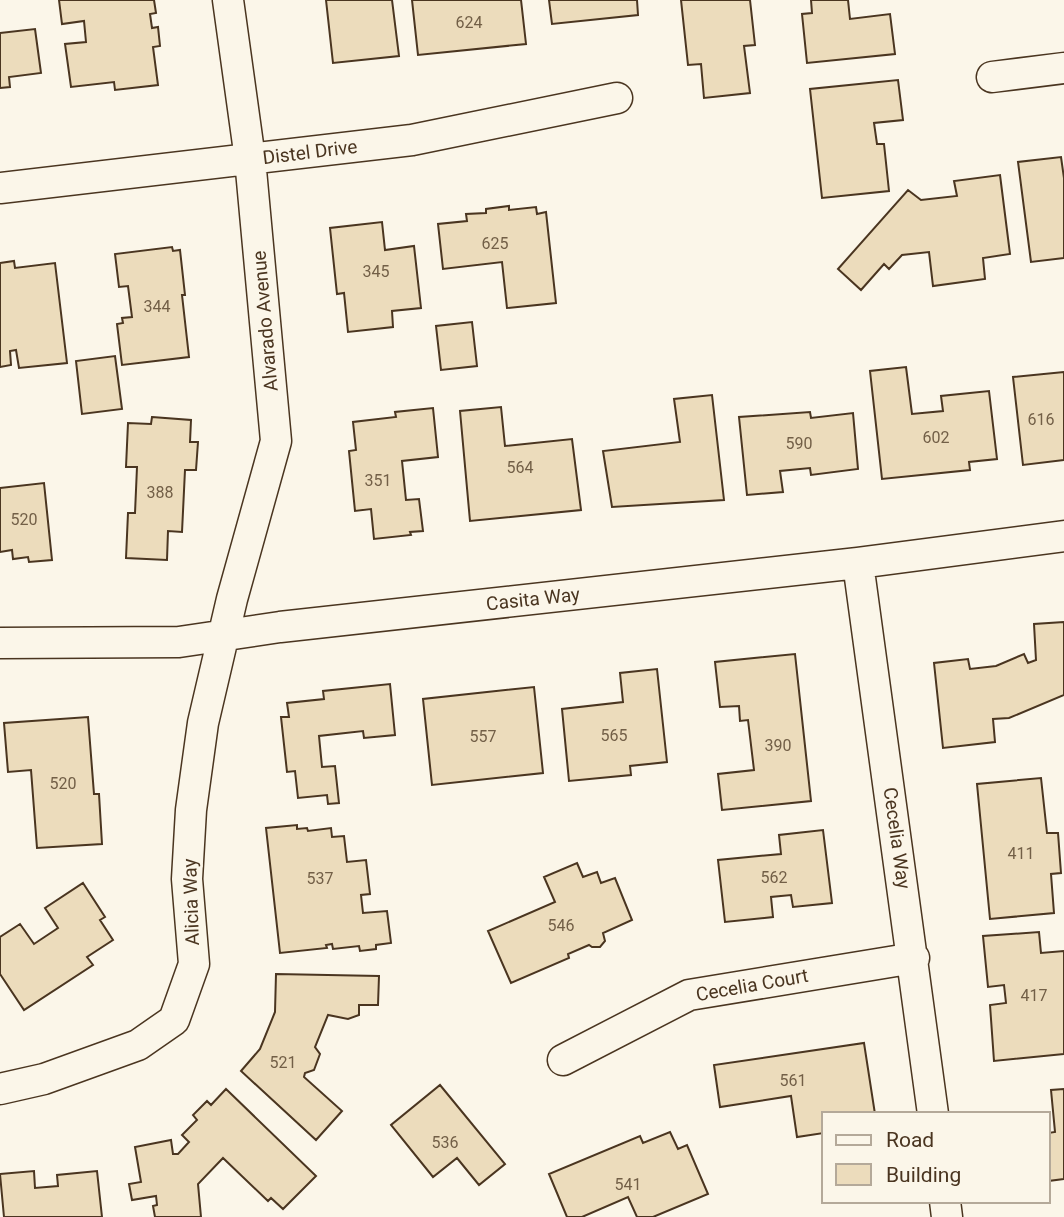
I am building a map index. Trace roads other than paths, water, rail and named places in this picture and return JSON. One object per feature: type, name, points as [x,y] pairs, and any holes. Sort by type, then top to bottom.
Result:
[{"type":"street","name":"Alvarado Avenue","points":[[223,637],[276,442],[250,159],[228,0]]},
{"type":"street","points":[[992,77],[1064,68]]},
{"type":"street","name":"Distel Drive","points":[[0,188],[412,140],[617,98]]},
{"type":"street","name":"Casita Way","points":[[0,643],[179,642],[280,628],[858,563],[1064,536]]},
{"type":"street","name":"Cecelia Way","points":[[858,563],[914,958],[933,1112]]},
{"type":"street","name":"Alicia Way","points":[[0,1089],[44,1079],[138,1045],[174,1020],[194,964],[187,879],[191,810],[202,723],[223,637]]},
{"type":"street","name":"Cecelia Court","points":[[563,1060],[689,995],[914,958]]}]
